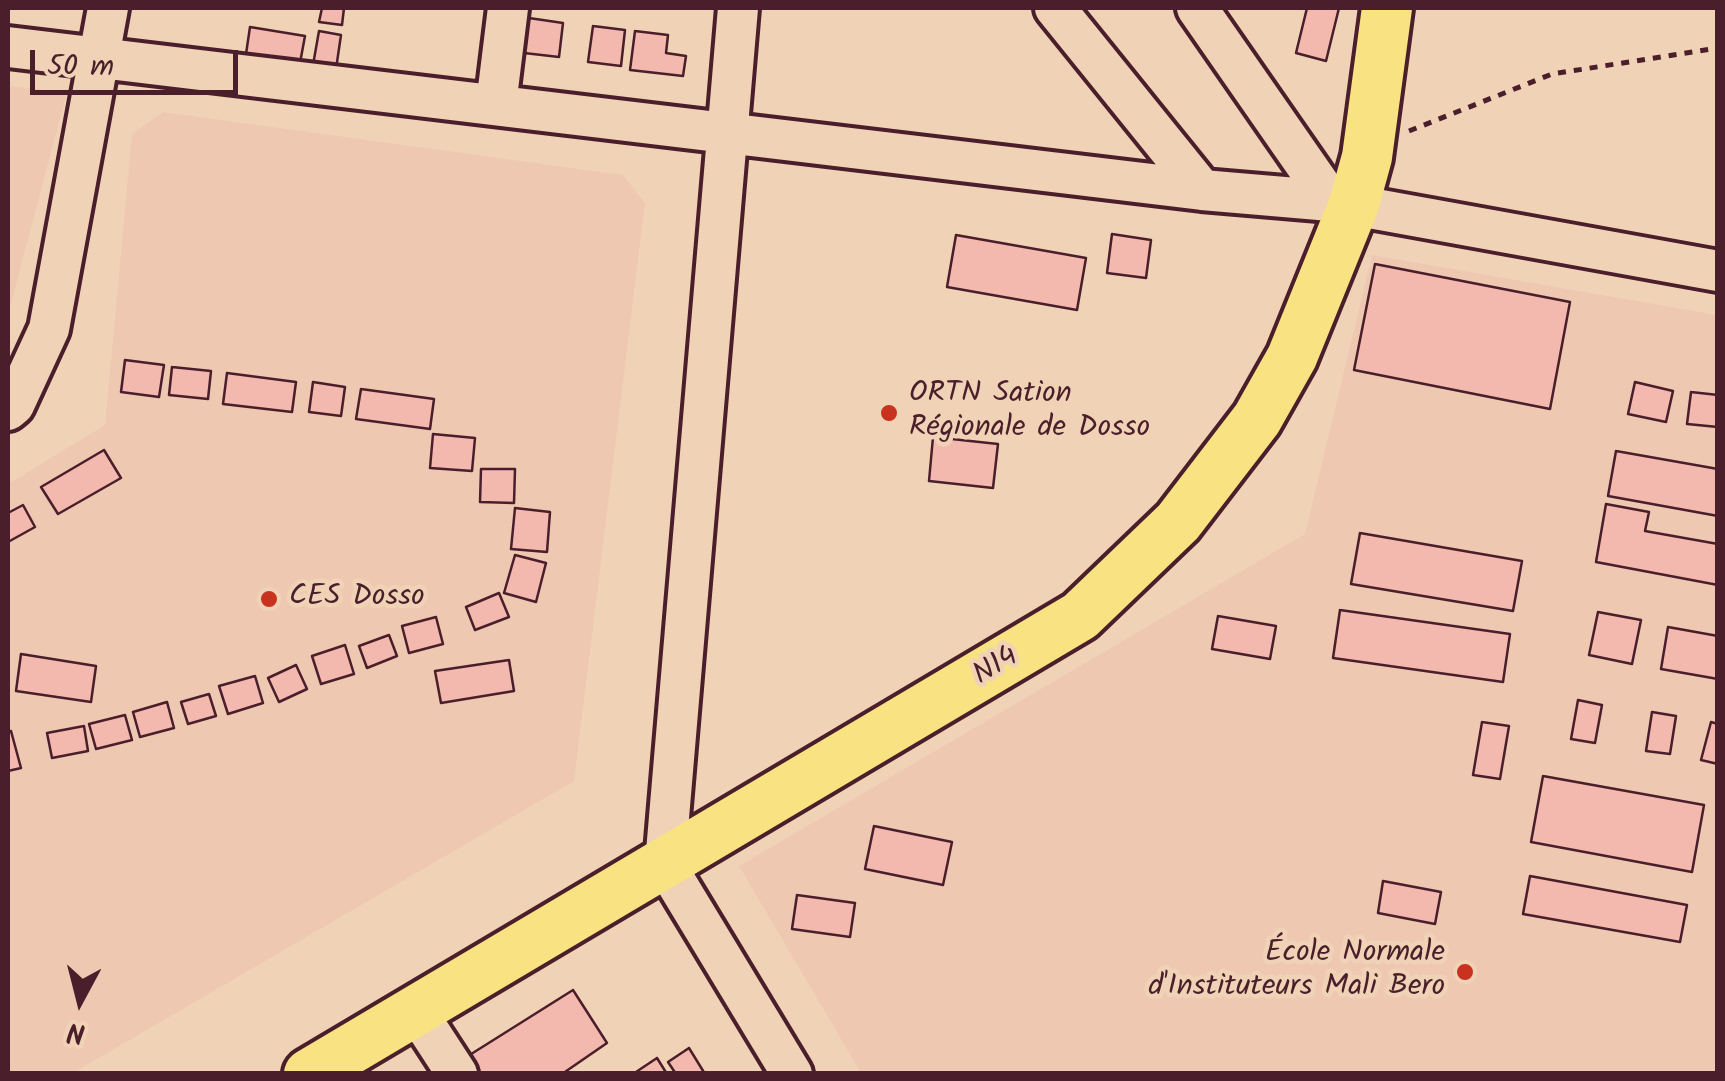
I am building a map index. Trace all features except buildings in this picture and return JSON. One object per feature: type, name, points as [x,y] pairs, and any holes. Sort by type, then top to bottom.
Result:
[{"type":"main road","name":"N14","points":[[309,1074],[1080,616],[1178,522],[1257,420],[1292,357],[1351,187],[1387,8]]},
{"type":"street","points":[[8,410],[14,405],[49,329],[108,8]]},
{"type":"street","points":[[496,105],[508,8]]},
{"type":"street","points":[[738,8],[724,133],[665,864],[792,1074]]},
{"type":"street","points":[[1055,8],[1202,190]]},
{"type":"street","points":[[1198,8],[1351,187]]},
{"type":"street","points":[[8,47],[1202,190],[1351,187],[1718,271]]},
{"type":"street","points":[[416,1011],[457,1074]]},
{"type":"path","points":[[1351,187],[1412,130],[1552,74],[1718,48]]},
{"type":"shaded area","points":[[8,86],[67,92],[8,315]]},
{"type":"shaded area","points":[[163,112],[623,175],[645,203],[574,781],[73,1073],[8,1073],[8,484],[105,425],[132,134]]},
{"type":"shaded area","name":"École Normale d'Instituteurs Mali Bero","points":[[1372,255],[1717,315],[1717,1073],[861,1073],[739,866],[1305,534]]},
{"type":"place","name":"ORTN Sation Régionale de Dosso","points":[[889,413]]},
{"type":"place","name":"CES Dosso","points":[[269,599]]},
{"type":"place","name":"École Normale d'Instituteurs Mali Bero","points":[[1465,972]]}]
